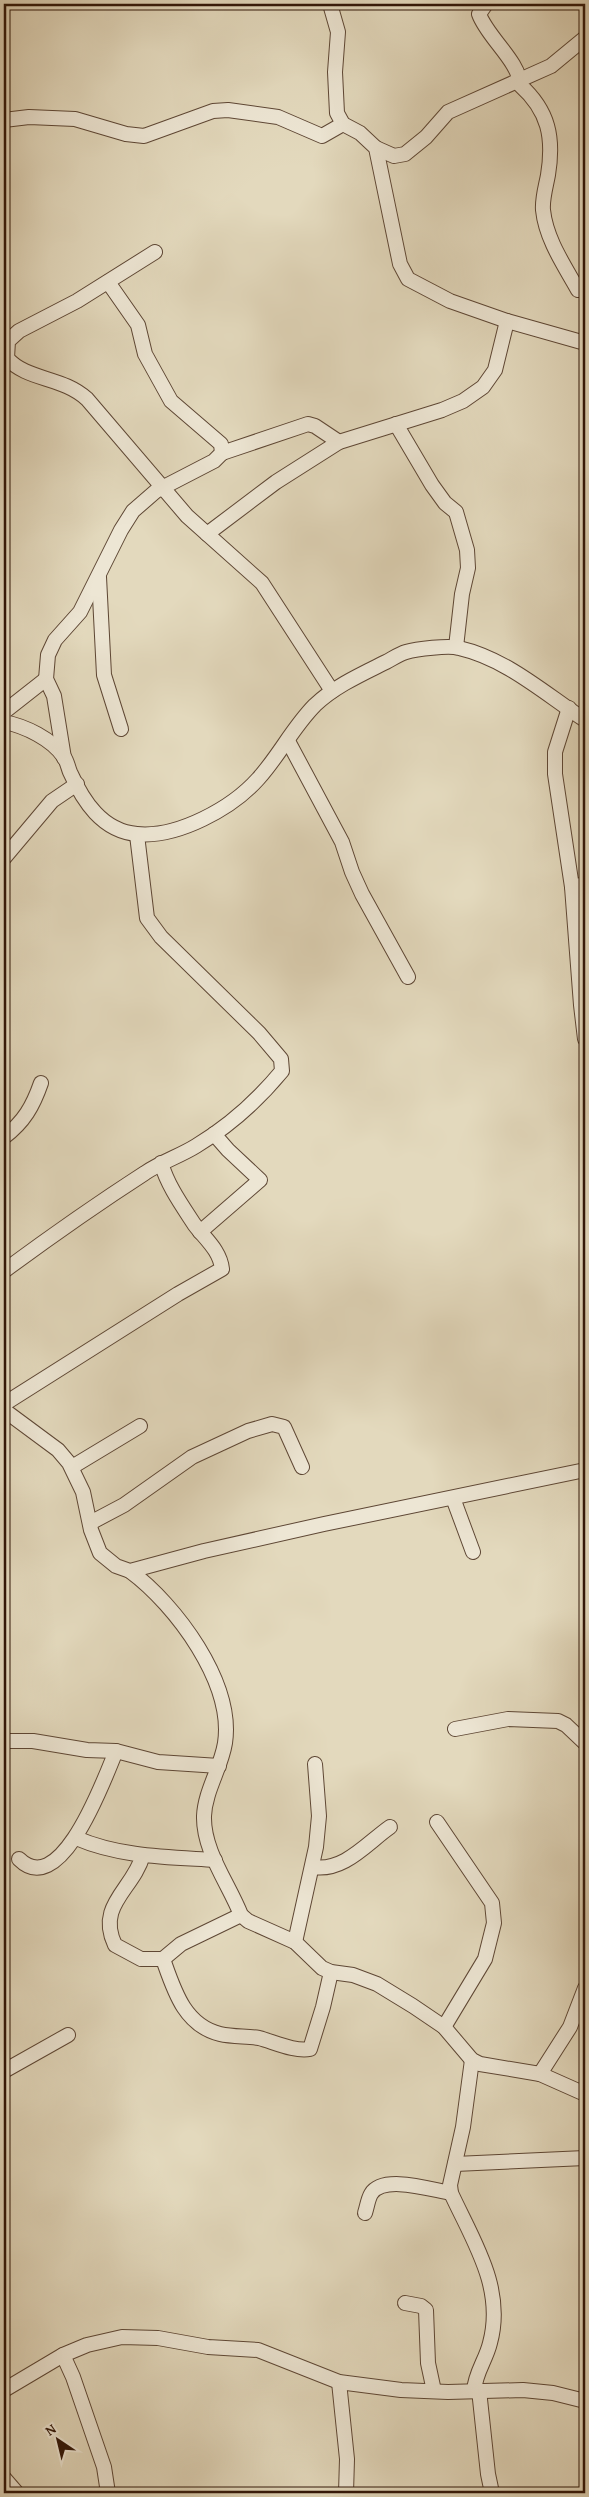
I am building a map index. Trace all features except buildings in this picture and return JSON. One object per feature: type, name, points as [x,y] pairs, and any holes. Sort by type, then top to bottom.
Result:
[{"type":"street","points":[[330,4],[338,32],[335,72],[336,103],[342,124],[360,133],[376,148],[394,156],[405,154],[426,137],[448,112],[551,66],[585,38]]},
{"type":"street","points":[[486,4],[479,14],[482,23],[501,48],[520,80],[520,85],[537,101],[547,120],[550,164],[543,208],[550,241],[578,290]]},
{"type":"street","points":[[4,120],[29,117],[75,120],[126,134],[144,136],[213,110],[263,113],[278,117],[322,136],[342,124]]},
{"type":"street","points":[[376,148],[400,264],[408,279],[450,301],[506,321],[585,343]]},
{"type":"street","points":[[155,252],[108,282],[11,336],[6,348],[7,358],[17,368],[56,380],[78,391],[163,486],[177,505],[262,583],[332,691]]},
{"type":"street","points":[[108,282],[138,325],[145,354],[171,400],[221,444],[222,453]]},
{"type":"street","points":[[207,534],[276,482],[339,442],[442,410],[462,401],[483,388],[495,370],[506,321]]},
{"type":"street","points":[[339,442],[315,426],[308,424],[222,453],[214,461],[163,486],[147,497],[127,519],[80,612],[55,640],[48,655],[46,679],[54,696],[64,758],[92,811],[107,825],[137,834],[179,829],[242,795],[258,779],[305,716],[332,691],[407,652],[456,647],[491,659],[585,720]]},
{"type":"street","points":[[396,424],[428,479],[445,503],[456,512],[468,550],[468,568],[462,594],[456,647]]},
{"type":"street","points":[[99,576],[104,675],[121,730]]},
{"type":"street","points":[[4,712],[46,679]]},
{"type":"street","points":[[569,708],[559,734],[555,759],[556,782],[579,886],[585,1038]]},
{"type":"street","points":[[4,722],[25,728],[47,741],[64,758]]},
{"type":"street","points":[[288,741],[342,842],[362,894],[408,977]]},
{"type":"street","points":[[4,858],[52,801],[77,784]]},
{"type":"street","points":[[4,1271],[107,1197],[161,1163],[195,1147],[214,1134],[239,1116],[282,1071],[282,1059],[239,1012],[161,937],[147,918],[137,834]]},
{"type":"street","points":[[4,1137],[21,1123],[33,1106],[41,1083]]},
{"type":"street","points":[[200,1232],[260,1180],[243,1166],[214,1134]]},
{"type":"street","points":[[4,1404],[178,1294],[222,1269],[216,1249],[200,1232],[169,1185],[161,1163]]},
{"type":"street","points":[[4,1410],[58,1450],[72,1467],[83,1492],[90,1523],[100,1553],[116,1566],[130,1571],[149,1585],[184,1626],[214,1681],[223,1705],[226,1729],[219,1766],[204,1816],[208,1841],[215,1860],[241,1915],[248,1921],[295,1942],[313,1961],[331,1972],[352,1975],[377,1984],[444,2028],[472,2060],[480,2064],[540,2074],[585,2094]]},
{"type":"street","points":[[90,1523],[124,1505],[192,1456],[248,1431],[272,1424],[284,1428],[302,1467]]},
{"type":"street","points":[[72,1467],[90,1458],[140,1426]]},
{"type":"street","points":[[130,1571],[204,1551],[585,1470]]},
{"type":"street","points":[[453,1498],[473,1552]]},
{"type":"street","points":[[455,1730],[515,1719],[558,1722],[566,1725],[585,1743]]},
{"type":"street","points":[[4,1741],[33,1740],[87,1750],[116,1751],[158,1762],[219,1766]]},
{"type":"street","points":[[19,1859],[29,1868],[39,1868],[60,1854],[76,1838],[116,1751]]},
{"type":"street","points":[[295,1942],[313,1866],[319,1816],[316,1764]]},
{"type":"street","points":[[437,1822],[492,1903],[494,1923],[485,1959],[444,2028]]},
{"type":"street","points":[[313,1866],[328,1867],[347,1860],[390,1827]]},
{"type":"street","points":[[76,1838],[117,1851],[143,1855],[215,1860]]},
{"type":"street","points":[[143,1855],[140,1868],[112,1907],[108,1920],[111,1936],[115,1944],[130,1955],[148,1960],[163,1959],[181,1944],[241,1915]]},
{"type":"street","points":[[163,1959],[176,1995],[191,2018],[203,2027],[222,2035],[258,2038],[302,2050],[310,2049],[331,1972]]},
{"type":"street","points":[[540,2074],[570,2027],[585,1988]]},
{"type":"street","points":[[4,2071],[68,2035]]},
{"type":"street","points":[[472,2060],[463,2127],[450,2185],[451,2193],[480,2252],[493,2295],[490,2344],[475,2377],[492,2493]]},
{"type":"street","points":[[455,2164],[585,2158]]},
{"type":"street","points":[[365,2213],[371,2194],[383,2184],[407,2185],[451,2193]]},
{"type":"street","points":[[405,2303],[421,2306],[426,2310],[428,2363],[434,2391]]},
{"type":"street","points":[[4,2390],[63,2355],[87,2345],[122,2337],[174,2339],[208,2347],[258,2350],[339,2382],[401,2390],[504,2389],[538,2391],[585,2401]]},
{"type":"street","points":[[63,2355],[73,2377],[104,2467],[108,2493]]},
{"type":"street","points":[[339,2382],[348,2459],[346,2493]]},
{"type":"street","points":[[4,2478],[17,2493]]}]
